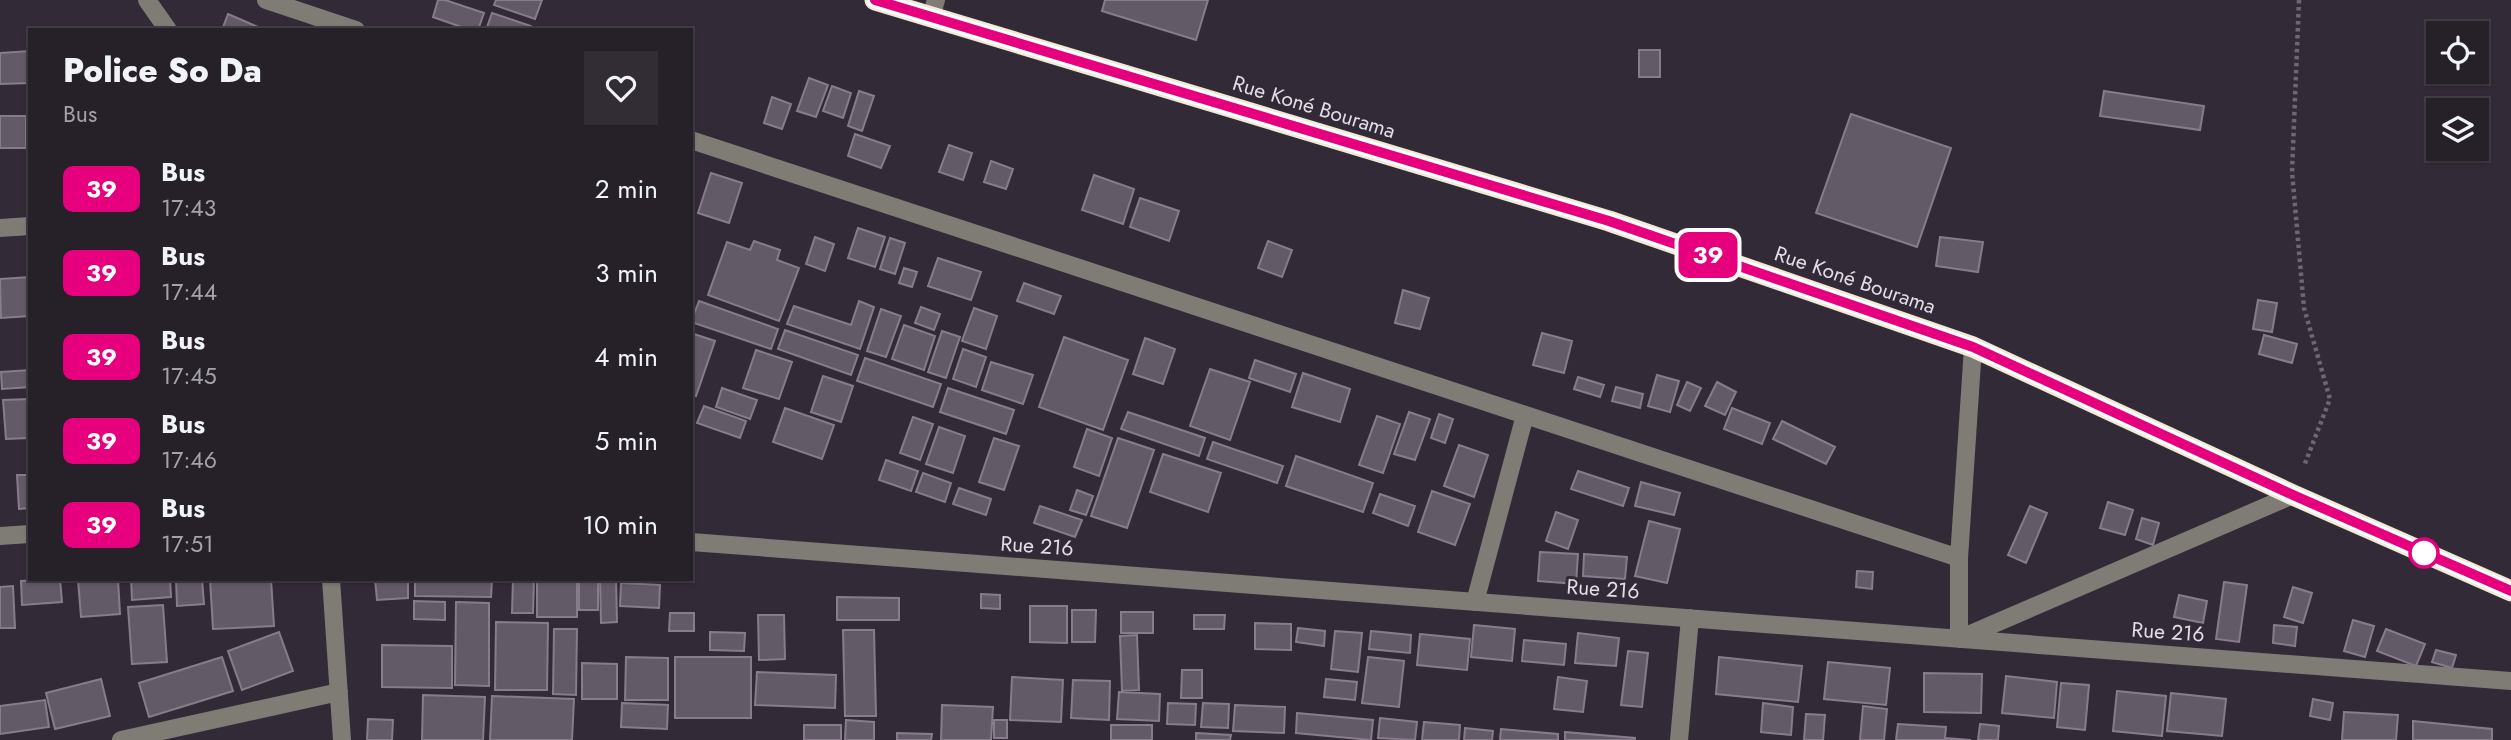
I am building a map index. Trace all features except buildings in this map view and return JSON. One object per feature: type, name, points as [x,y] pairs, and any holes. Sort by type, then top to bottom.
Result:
[{"type":"highway","name":"Rue Koné Bourama","points":[[875,0],[934,8],[1609,221],[1973,347],[2511,592]]},
{"type":"street","points":[[147,0],[167,28]]},
{"type":"street","points":[[266,0],[350,28]]},
{"type":"street","points":[[693,141],[1959,558]]},
{"type":"street","points":[[0,228],[28,226]]},
{"type":"street","points":[[1973,347],[1959,558],[1959,639],[2293,495]]},
{"type":"street","points":[[1475,602],[1525,415]]},
{"type":"street","points":[[0,536],[28,534]]},
{"type":"street","name":"Rue 216","points":[[693,542],[2511,681]]},
{"type":"street","points":[[331,581],[342,740]]},
{"type":"street","points":[[1679,740],[1690,618]]},
{"type":"street","points":[[121,740],[339,692]]},
{"type":"path","points":[[2293,495],[2330,399],[2304,308],[2292,172],[2299,0]]},
{"type":"bus line","name":"39","points":[[875,0],[1609,221],[1973,347],[2293,495],[2511,591]]}]
